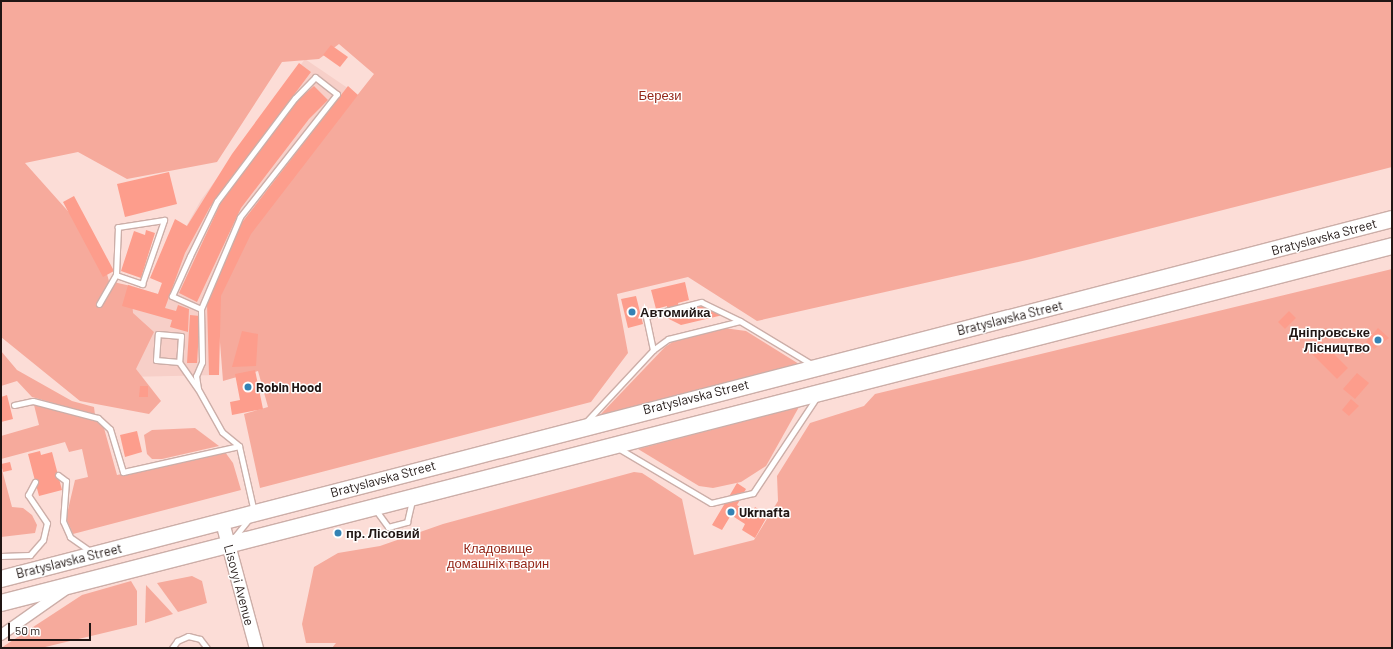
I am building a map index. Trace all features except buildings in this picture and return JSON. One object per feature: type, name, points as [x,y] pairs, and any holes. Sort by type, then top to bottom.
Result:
[{"type":"main road","name":"Bratyslavska Street","points":[[1,579],[33,563],[96,554],[582,426],[1392,219]]},
{"type":"main road","name":"Bratyslavska Street","points":[[1,603],[413,496],[614,446],[1392,246]]},
{"type":"street","name":"Lisovyi Avenue","points":[[222,522],[256,648]]},
{"type":"street","points":[[1,635],[73,585]]},
{"type":"lane","points":[[198,389],[196,376],[202,362],[201,309],[240,216],[337,94],[315,77],[295,98],[217,201],[172,296],[201,309]]},
{"type":"lane","points":[[99,304],[116,275],[118,227],[164,220],[142,284],[116,275]]},
{"type":"lane","points":[[653,350],[646,316],[701,302],[740,321],[816,367]]},
{"type":"lane","points":[[582,426],[653,350],[668,339],[740,321]]},
{"type":"lane","points":[[179,362],[156,360],[158,334],[180,336],[179,362],[198,389],[222,432],[239,446],[254,513],[228,544]]},
{"type":"lane","points":[[614,446],[711,503],[753,493],[820,393]]},
{"type":"lane","points":[[14,405],[33,401],[98,418],[110,429],[123,472],[239,446]]},
{"type":"lane","points":[[58,476],[66,481],[62,521],[70,537],[96,554]]},
{"type":"lane","points":[[1,556],[33,563],[43,540],[47,523],[28,495],[35,482]]},
{"type":"lane","points":[[373,507],[388,527],[407,522],[413,496]]},
{"type":"lane","points":[[172,648],[177,641],[188,636],[200,639],[207,648]]},
{"type":"shaded area","points":[[305,59],[358,95],[218,320],[219,375],[125,377],[122,306],[128,285],[158,294],[173,250],[201,200]]},
{"type":"green space","name":"Берези","points":[[1,1],[1392,1],[1392,167],[1031,259],[757,321],[688,277],[617,294],[628,353],[591,402],[260,488],[244,414],[268,407],[258,371],[223,381],[217,304],[247,235],[374,74],[339,44],[319,59],[282,62],[217,162],[127,179],[78,152],[25,163],[99,246],[109,281],[131,286],[133,313],[154,332],[136,369],[161,401],[149,414],[80,401],[1,337]]},
{"type":"green space","name":"Кладовище домашніх тварин","points":[[1392,269],[1392,648],[332,648],[336,643],[306,643],[302,624],[314,567],[338,553],[380,546],[443,524],[634,472],[642,473],[682,499],[694,555],[754,540],[778,501],[777,476],[810,423],[864,406],[875,394]]},
{"type":"green space","points":[[724,328],[746,331],[799,364],[600,415],[665,347],[674,341]]},
{"type":"green space","points":[[1,351],[17,370],[72,401],[94,407],[95,415],[32,397],[17,381],[1,386]]},
{"type":"green space","points":[[34,405],[94,419],[104,428],[117,475],[225,452],[233,463],[241,490],[73,534],[66,518],[75,480],[88,477],[82,449],[69,452],[65,442],[1,459],[1,436],[39,425]]},
{"type":"green space","points":[[799,407],[766,466],[741,482],[713,488],[699,486],[638,449]]},
{"type":"green space","points":[[195,428],[219,446],[162,459],[152,459],[147,454],[144,435],[152,430]]},
{"type":"green space","points":[[1,466],[12,507],[23,508],[32,515],[37,525],[35,533],[1,537]]},
{"type":"green space","points":[[192,576],[202,581],[207,603],[178,612],[157,583]]},
{"type":"green space","points":[[131,581],[137,591],[137,625],[41,648],[1,648],[82,595]]},
{"type":"green space","points":[[146,585],[173,614],[145,623]]},
{"type":"place","name":"Автомийка","points":[[632,312]]},
{"type":"place","name":"Дніпровське Лісництво","points":[[1378,340]]},
{"type":"place","name":"Robin Hood","points":[[248,387]]},
{"type":"place","name":"Ukrnafta","points":[[731,512]]},
{"type":"place","name":"пр. Лісовий","points":[[338,533]]}]
